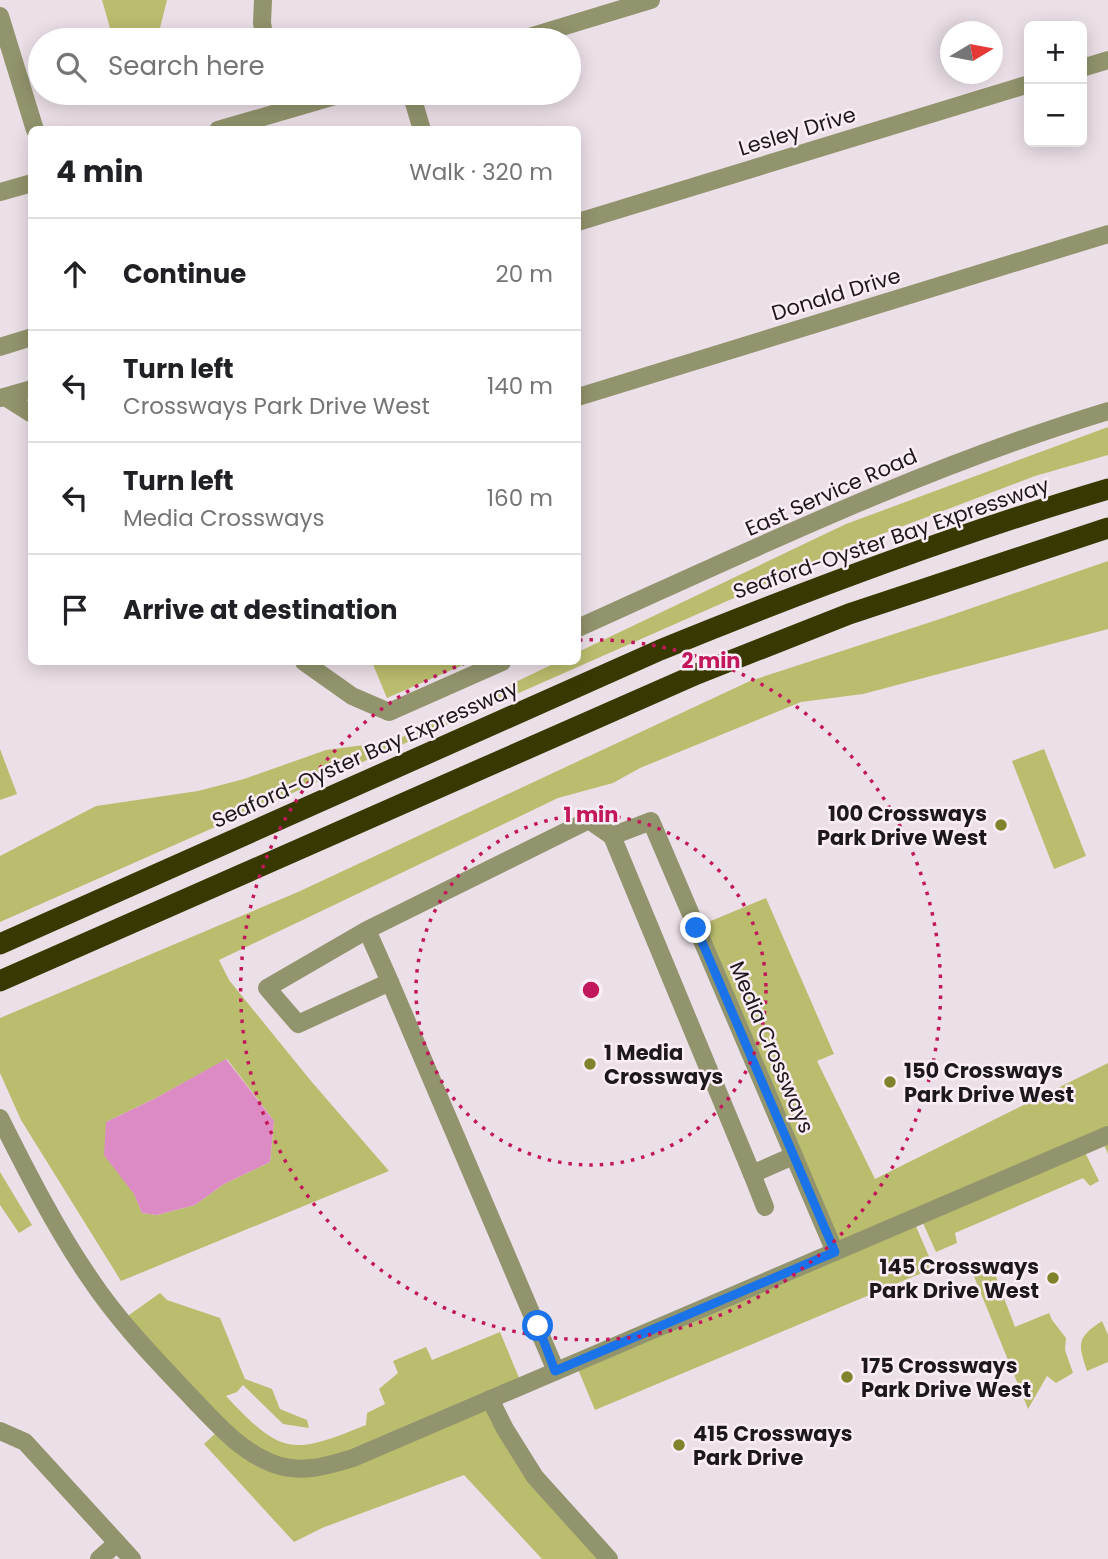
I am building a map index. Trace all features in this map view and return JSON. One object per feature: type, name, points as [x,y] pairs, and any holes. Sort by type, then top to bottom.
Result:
[{"type":"highway","points":[[890,561],[978,523],[1108,476]]},
{"type":"highway","name":"Seaford-Oyster Bay Expressway","points":[[0,944],[660,650],[765,607],[890,561],[1108,489]]},
{"type":"highway","points":[[0,981],[632,701],[849,614],[1108,528]]},
{"type":"highway","points":[[849,614],[1108,539]]},
{"type":"street","points":[[263,0],[263,28]]},
{"type":"street","points":[[559,28],[651,0]]},
{"type":"street","points":[[0,16],[34,126]]},
{"type":"street","points":[[1087,66],[1108,60]]},
{"type":"street","name":"Lesley Drive","points":[[581,221],[1024,86]]},
{"type":"street","points":[[282,105],[284,111]]},
{"type":"street","points":[[232,126],[304,105]]},
{"type":"street","points":[[415,105],[421,126]]},
{"type":"street","points":[[0,192],[28,184]]},
{"type":"street","name":"Donald Drive","points":[[581,396],[1108,234]]},
{"type":"street","points":[[0,347],[28,338]]},
{"type":"street","points":[[2,398],[28,390]]},
{"type":"street","points":[[2,398],[28,412]]},
{"type":"street","name":"East Service Road","points":[[581,623],[921,477],[996,447],[1108,411]]},
{"type":"street","points":[[308,665],[352,696],[389,712],[495,665]]},
{"type":"street","points":[[390,982],[298,1024],[267,988],[367,930],[589,820],[612,836],[765,1207]]},
{"type":"street","name":"Media Crossways","points":[[612,836],[651,821],[835,1252]]},
{"type":"street","points":[[367,930],[555,1371]]},
{"type":"street","points":[[0,1118],[88,1276],[122,1321],[221,1428],[252,1454],[287,1467],[306,1469],[352,1458],[1108,1135]]},
{"type":"street","points":[[0,1141],[21,1160]]},
{"type":"street","points":[[752,1174],[793,1156]]},
{"type":"street","points":[[490,1399],[535,1477],[608,1559]]},
{"type":"street","points":[[0,1431],[25,1442],[132,1559]]},
{"type":"street","points":[[99,1559],[117,1543]]},
{"type":"green space","points":[[102,0],[167,0],[160,28],[110,28]]},
{"type":"green space","points":[[1108,427],[1108,455],[1035,476],[861,542],[0,922],[0,856],[96,806],[198,791],[244,779],[326,750],[394,741],[551,665],[581,665],[581,651],[846,524]]},
{"type":"green space","points":[[1108,561],[1108,629],[863,694],[801,702],[640,768],[613,783],[558,798],[219,960],[229,980],[389,1171],[121,1281],[21,1120],[0,1073],[0,1018],[298,892],[750,681]],"holes":[[[227,1059],[274,1121],[270,1162],[224,1184],[195,1205],[157,1215],[142,1213],[106,1122]]]},
{"type":"green space","points":[[373,665],[463,665],[387,698]]},
{"type":"green space","points":[[0,749],[17,794],[0,800]]},
{"type":"green space","points":[[1044,749],[1086,856],[1054,869],[1012,761]]},
{"type":"green space","points":[[766,898],[834,1054],[817,1061],[875,1179],[1108,1063],[1108,1154],[1101,1138],[1082,1146],[1099,1181],[1090,1186],[1083,1178],[955,1233],[957,1243],[936,1252],[922,1221],[915,1224],[934,1268],[595,1410],[575,1362],[834,1252],[699,926]]},
{"type":"green space","points":[[0,1172],[32,1225],[19,1233],[0,1205]]},
{"type":"green space","points":[[992,1266],[1015,1327],[1049,1313],[1066,1338],[1065,1350],[1073,1373],[1056,1383],[1047,1376],[1028,1409],[973,1274]]},
{"type":"green space","points":[[160,1293],[167,1300],[220,1318],[245,1379],[272,1389],[280,1409],[307,1420],[309,1428],[283,1424],[243,1385],[237,1392],[226,1396],[261,1430],[289,1444],[321,1442],[366,1425],[367,1413],[385,1404],[379,1389],[398,1373],[393,1361],[426,1347],[432,1360],[500,1332],[522,1385],[490,1399],[524,1463],[609,1559],[542,1559],[464,1475],[322,1528],[294,1542],[204,1444],[221,1428],[122,1320]]},
{"type":"green space","points":[[1102,1321],[1108,1335],[1108,1362],[1087,1371],[1081,1342],[1087,1332]]},
{"type":"shaded area","points":[[226,1059],[274,1121],[270,1162],[224,1184],[195,1205],[157,1215],[142,1213],[134,1194],[104,1155],[106,1122]]},
{"type":"place","name":"100 Crossways Park Drive West","points":[[1001,825]]},
{"type":"place","name":"1 Media Crossways","points":[[590,1064]]},
{"type":"place","name":"150 Crossways Park Drive West","points":[[890,1082]]},
{"type":"place","name":"145 Crossways Park Drive West","points":[[1053,1278]]},
{"type":"place","name":"175 Crossways Park Drive West","points":[[847,1377]]},
{"type":"place","name":"415 Crossways Park Drive","points":[[679,1445]]},
{"type":"route","points":[[538,1326],[555,1371],[835,1252],[696,928]]}]
